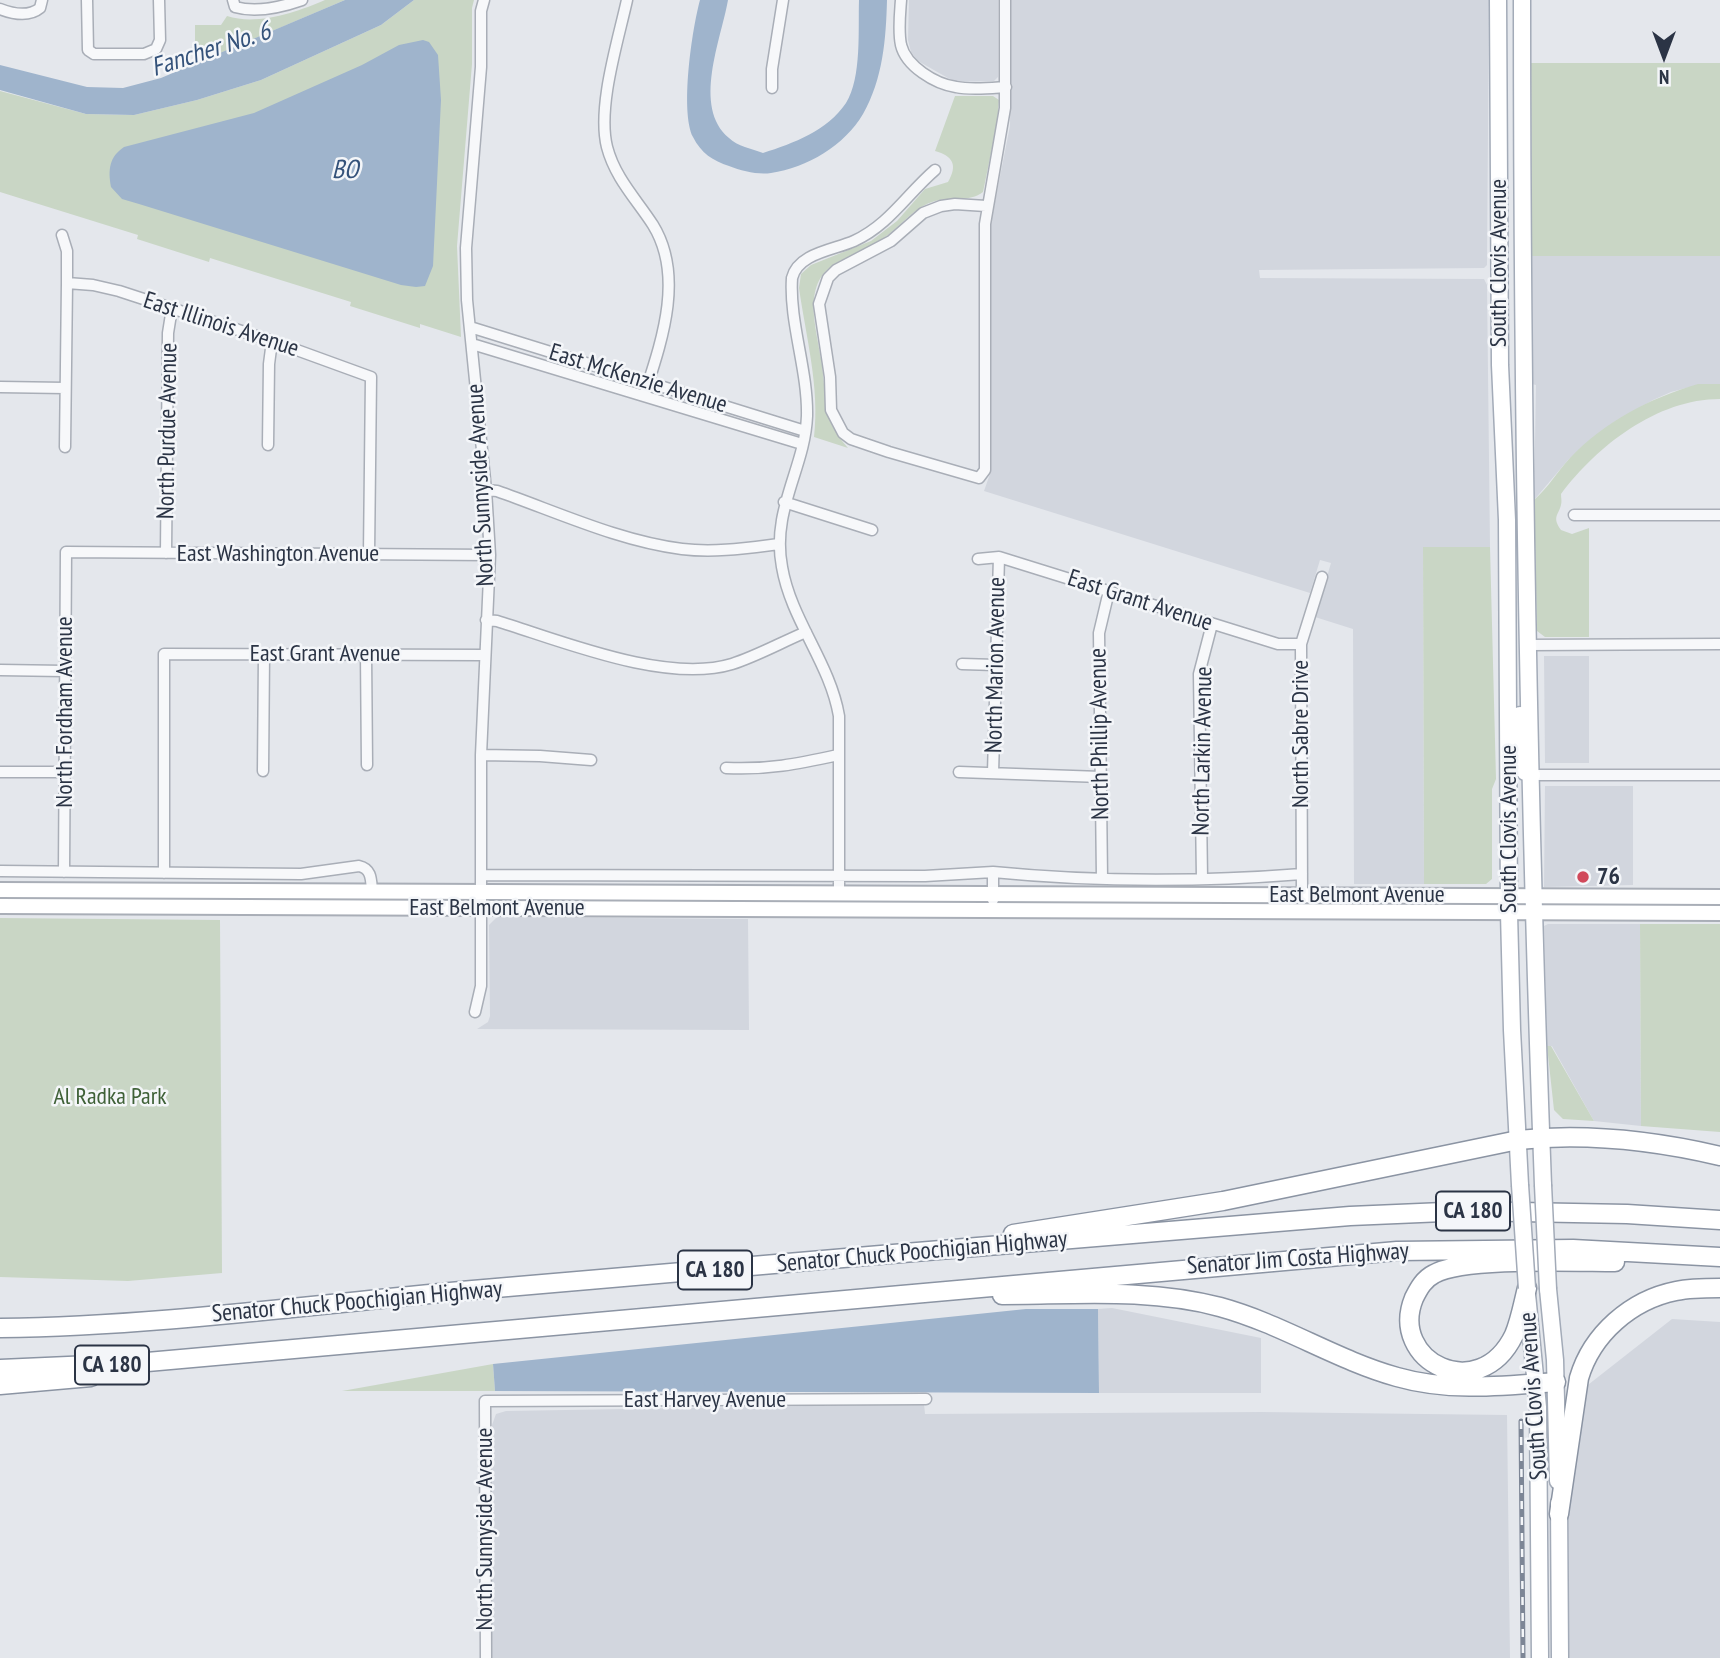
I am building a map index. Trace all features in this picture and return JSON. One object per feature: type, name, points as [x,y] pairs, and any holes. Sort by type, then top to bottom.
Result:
[{"type":"highway","points":[[870,1256],[1223,1201],[1542,1137],[1627,1142],[1720,1156]]},
{"type":"highway","name":"Senator Chuck Poochigian Highway","points":[[0,1328],[116,1323],[1324,1218],[1443,1212],[1561,1212],[1720,1220]]},
{"type":"highway","name":"Senator Jim Costa Highway","points":[[876,1296],[1397,1251],[1573,1249],[1720,1259]]},
{"type":"highway","points":[[1527,1288],[1518,1324],[1509,1343],[1499,1356],[1482,1369],[1461,1373],[1441,1367],[1425,1357],[1415,1342],[1410,1323],[1412,1303],[1426,1280],[1443,1270],[1500,1263],[1720,1259]]},
{"type":"highway","points":[[1559,1514],[1579,1378],[1586,1359],[1600,1338],[1628,1311],[1652,1298],[1679,1290],[1720,1288]]},
{"type":"highway","points":[[876,1296],[1129,1294],[1167,1297],[1241,1313],[1399,1378],[1452,1387],[1556,1382]]},
{"type":"highway","name":"Senator Chuck Poochigian Highway","points":[[0,1368],[98,1366],[876,1296]]},
{"type":"highway","points":[[0,1316],[116,1323]]},
{"type":"highway","points":[[0,1385],[137,1372],[223,1355]]},
{"type":"main road","name":"South Clovis Avenue","points":[[1498,0],[1500,365],[1507,597],[1509,905],[1520,1185],[1537,1383],[1540,1658]]},
{"type":"main road","name":"South Clovis Avenue","points":[[1522,0],[1528,645],[1542,1137],[1548,1289],[1556,1382],[1560,1658]]},
{"type":"main road","points":[[1499,87],[1507,90],[1511,99],[1512,164],[1522,208]]},
{"type":"main road","points":[[1507,597],[1514,600],[1517,607],[1518,676],[1530,718]]},
{"type":"main road","points":[[1508,668],[1520,708],[1520,762],[1524,772],[1532,775]]},
{"type":"main road","points":[[1539,1469],[1548,1511],[1550,1594],[1559,1603]]},
{"type":"street","points":[[0,9],[22,13],[35,12],[40,8],[41,0]]},
{"type":"street","points":[[87,0],[88,50],[94,54],[144,54],[156,49],[159,40],[159,0]]},
{"type":"street","points":[[234,4],[251,10],[302,0]]},
{"type":"street","name":"North Sunnyside Avenue","points":[[475,1012],[481,986],[481,755],[489,555],[486,490],[466,275],[467,217],[479,99],[481,11],[484,0]]},
{"type":"street","points":[[627,0],[605,108],[604,128],[613,165],[654,226],[662,243],[666,263],[665,326],[644,396]]},
{"type":"street","points":[[772,88],[772,69],[783,0]]},
{"type":"street","points":[[901,0],[901,44],[908,60],[943,84],[958,88],[1006,87]]},
{"type":"street","points":[[986,206],[955,204],[941,206],[923,214],[891,241],[836,270],[828,278],[819,304],[830,377],[831,411],[843,433],[851,439],[889,452],[979,478],[985,470],[986,206],[1003,125],[1006,87],[1005,0]]},
{"type":"street","points":[[839,894],[837,704],[785,582],[779,544],[785,502],[805,431],[805,386],[792,290],[793,272],[808,258],[857,240],[888,220],[916,187],[935,170]]},
{"type":"street","points":[[62,235],[67,251],[65,447]]},
{"type":"street","name":"East Illinois Avenue","points":[[67,283],[119,291],[371,376],[369,554]]},
{"type":"street","name":"North Purdue Avenue","points":[[166,553],[168,333],[172,309]]},
{"type":"street","name":"East McKenzie Avenue","points":[[470,327],[805,431]]},
{"type":"street","points":[[268,444],[269,364],[272,341]]},
{"type":"street","name":"East McKenzie Avenue","points":[[472,344],[802,444]]},
{"type":"street","points":[[0,387],[65,388]]},
{"type":"street","points":[[486,490],[497,491],[631,538],[682,549],[722,550],[779,544]]},
{"type":"street","points":[[785,502],[872,530]]},
{"type":"street","points":[[1574,516],[1720,515]]},
{"type":"street","name":"East Washington Avenue","points":[[66,552],[489,555]]},
{"type":"street","name":"North Fordham Avenue","points":[[64,873],[66,552]]},
{"type":"street","name":"East Grant Avenue","points":[[978,559],[999,557],[1278,644],[1301,645]]},
{"type":"street","name":"North Marion Avenue","points":[[993,773],[999,557]]},
{"type":"street","name":"North Sabre Drive","points":[[1302,894],[1301,645],[1322,577]]},
{"type":"street","name":"North Phillip Avenue","points":[[1102,878],[1099,634],[1110,591]]},
{"type":"street","points":[[486,620],[646,666],[696,669],[731,664],[806,632]]},
{"type":"street","name":"North Larkin Avenue","points":[[1202,878],[1199,674],[1212,624]]},
{"type":"street","points":[[1528,645],[1720,644]]},
{"type":"street","name":"East Grant Avenue","points":[[164,873],[164,654],[485,655]]},
{"type":"street","points":[[263,771],[264,654]]},
{"type":"street","points":[[366,654],[367,765]]},
{"type":"street","points":[[962,664],[996,665]]},
{"type":"street","points":[[0,670],[64,671]]},
{"type":"street","points":[[481,755],[540,756],[591,761]]},
{"type":"street","points":[[726,768],[760,770],[838,755]]},
{"type":"street","points":[[0,772],[65,772]]},
{"type":"street","points":[[959,772],[1101,777]]},
{"type":"street","points":[[1532,775],[1720,775]]},
{"type":"street","points":[[0,871],[300,874],[359,866],[366,867],[370,872],[372,891]]},
{"type":"street","points":[[993,872],[994,911]]},
{"type":"street","name":"East Belmont Avenue","points":[[482,875],[925,876],[993,872],[1049,877],[1246,878],[1302,874]]},
{"type":"street","name":"East Belmont Avenue","points":[[0,890],[1302,894],[1509,905]]},
{"type":"street","points":[[178,906],[184,899],[245,898],[280,890]]},
{"type":"street","name":"East Belmont Avenue","points":[[0,906],[994,911],[1534,905],[1720,897]]},
{"type":"street","name":"East Belmont Avenue","points":[[1534,905],[1720,913]]},
{"type":"street","name":"East Harvey Avenue","points":[[485,1401],[926,1399]]},
{"type":"street","name":"North Sunnyside Avenue","points":[[485,1401],[486,1658]]},
{"type":"shaded area","points":[[909,0],[998,0],[998,77],[994,81],[955,82],[918,61],[911,52],[908,40]]},
{"type":"shaded area","points":[[1011,0],[1489,0],[1487,265],[1484,268],[1259,270],[1260,278],[1484,279],[1487,285],[1490,547],[1423,547],[1424,884],[1354,884],[1353,629],[1315,617],[1331,563],[1320,560],[1310,593],[984,491],[991,471],[991,222],[1010,126]]},
{"type":"shaded area","points":[[1532,256],[1720,256],[1720,384],[1698,385],[1671,392],[1613,423],[1568,460],[1534,500],[1536,385],[1532,384]]},
{"type":"shaded area","points":[[1544,656],[1589,656],[1589,763],[1545,763]]},
{"type":"shaded area","points":[[1545,786],[1633,786],[1633,885],[1544,887]]},
{"type":"shaded area","points":[[497,917],[748,919],[749,1030],[477,1029],[488,1022],[490,1016],[489,925]]},
{"type":"shaded area","points":[[1640,924],[1641,1126],[1594,1121],[1552,1046],[1547,1046],[1544,926]]},
{"type":"shaded area","points":[[1112,1308],[1261,1338],[1261,1393],[1099,1393],[1098,1309]]},
{"type":"shaded area","points":[[1672,1319],[1720,1322],[1720,1658],[1569,1658],[1568,1512],[1584,1388]]},
{"type":"shaded area","points":[[924,1404],[925,1414],[1261,1412],[1507,1415],[1510,1658],[492,1658],[492,1425],[496,1414],[506,1411]]},
{"type":"green space","points":[[325,0],[345,0],[195,64],[195,25],[221,25],[227,16],[251,19],[277,16]]},
{"type":"green space","points":[[414,0],[474,0],[472,64],[457,246],[461,337],[420,324],[420,328],[350,306],[351,302],[210,258],[209,262],[137,239],[138,235],[0,192],[0,91],[86,114],[134,115],[197,100],[261,80],[381,25]]},
{"type":"green space","points":[[1531,63],[1720,63],[1720,256],[1532,256]]},
{"type":"green space","points":[[955,96],[993,96],[999,100],[997,124],[983,192],[972,197],[938,200],[925,205],[876,243],[838,262],[826,271],[819,281],[815,293],[814,319],[826,406],[833,426],[848,448],[814,437],[814,381],[799,288],[801,274],[811,265],[871,241],[897,221],[925,189],[948,182],[953,171],[952,162],[935,151]]},
{"type":"green space","points":[[1698,384],[1720,384],[1720,399],[1674,407],[1630,428],[1592,459],[1561,494],[1556,519],[1561,530],[1572,534],[1589,528],[1589,637],[1545,637],[1537,631],[1534,500],[1583,445],[1613,422],[1645,404]]},
{"type":"green space","points":[[1423,547],[1490,547],[1496,779],[1492,789],[1492,879],[1486,884],[1424,884]]},
{"type":"green space","name":"Al Radka Park","points":[[0,918],[220,920],[222,1273],[128,1281],[0,1277]]},
{"type":"green space","points":[[1640,924],[1720,924],[1720,1132],[1641,1126]]},
{"type":"green space","points":[[1547,1046],[1551,1046],[1594,1121],[1563,1119],[1554,1110]]},
{"type":"green space","points":[[493,1364],[495,1391],[342,1391]]},
{"type":"water","points":[[345,0],[414,0],[381,25],[261,80],[197,100],[134,115],[86,114],[0,90],[0,65],[87,87],[123,88],[161,78]]},
{"type":"water","points":[[700,0],[728,0],[712,72],[712,109],[718,125],[732,141],[763,153],[809,135],[838,113],[846,103],[855,80],[859,0],[887,0],[884,44],[875,87],[863,114],[846,136],[811,160],[785,170],[766,173],[739,169],[708,156],[693,137],[687,109],[691,49]]},
{"type":"water","name":"BO","points":[[423,40],[429,42],[438,55],[441,100],[433,266],[425,286],[401,285],[122,199],[111,187],[111,164],[115,155],[124,147],[254,113],[362,65],[399,45]]},
{"type":"water","points":[[1026,1309],[1098,1309],[1099,1393],[495,1391],[493,1364]]},
{"type":"railway","points":[[1521,1421],[1523,1658]]},
{"type":"place","name":"76","points":[[1583,877]]},
{"type":"water label","name":"Fancher No. 6","points":[[211,50]]}]
